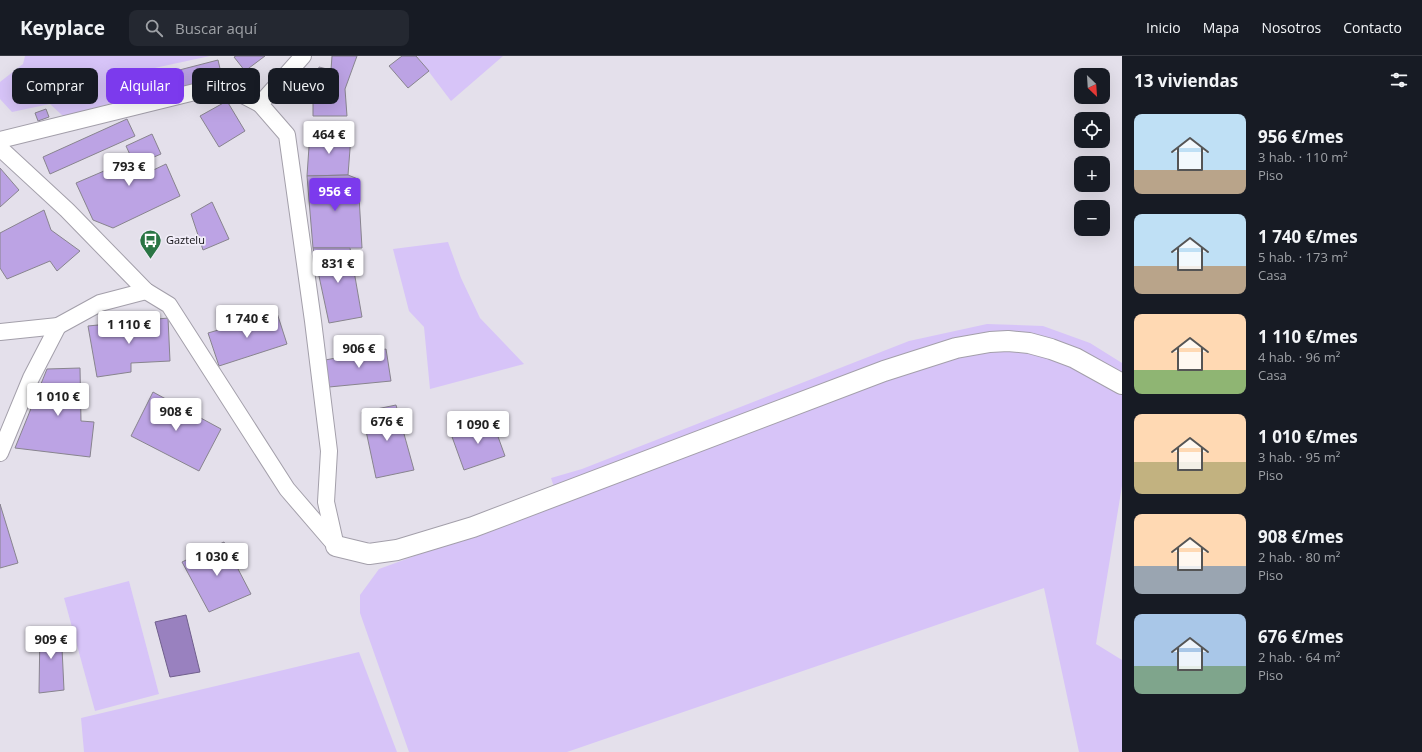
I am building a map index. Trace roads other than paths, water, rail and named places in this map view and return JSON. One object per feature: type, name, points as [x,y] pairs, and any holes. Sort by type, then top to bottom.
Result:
[{"type":"street","points":[[303,56],[260,104],[286,135],[313,321],[329,451],[326,502],[336,546]]},
{"type":"street","points":[[0,140],[192,93]]},
{"type":"street","points":[[0,148],[67,210],[146,291],[169,304],[288,489],[336,546],[369,554],[397,550],[473,526],[884,371],[956,348],[990,342],[1008,341],[1029,343],[1075,358],[1122,384]]},
{"type":"street","points":[[0,332],[58,326],[100,303],[146,291]]},
{"type":"street","points":[[0,453],[30,378],[58,326]]},
{"type":"place","name":"Gaztelu","points":[[150,260]]}]
